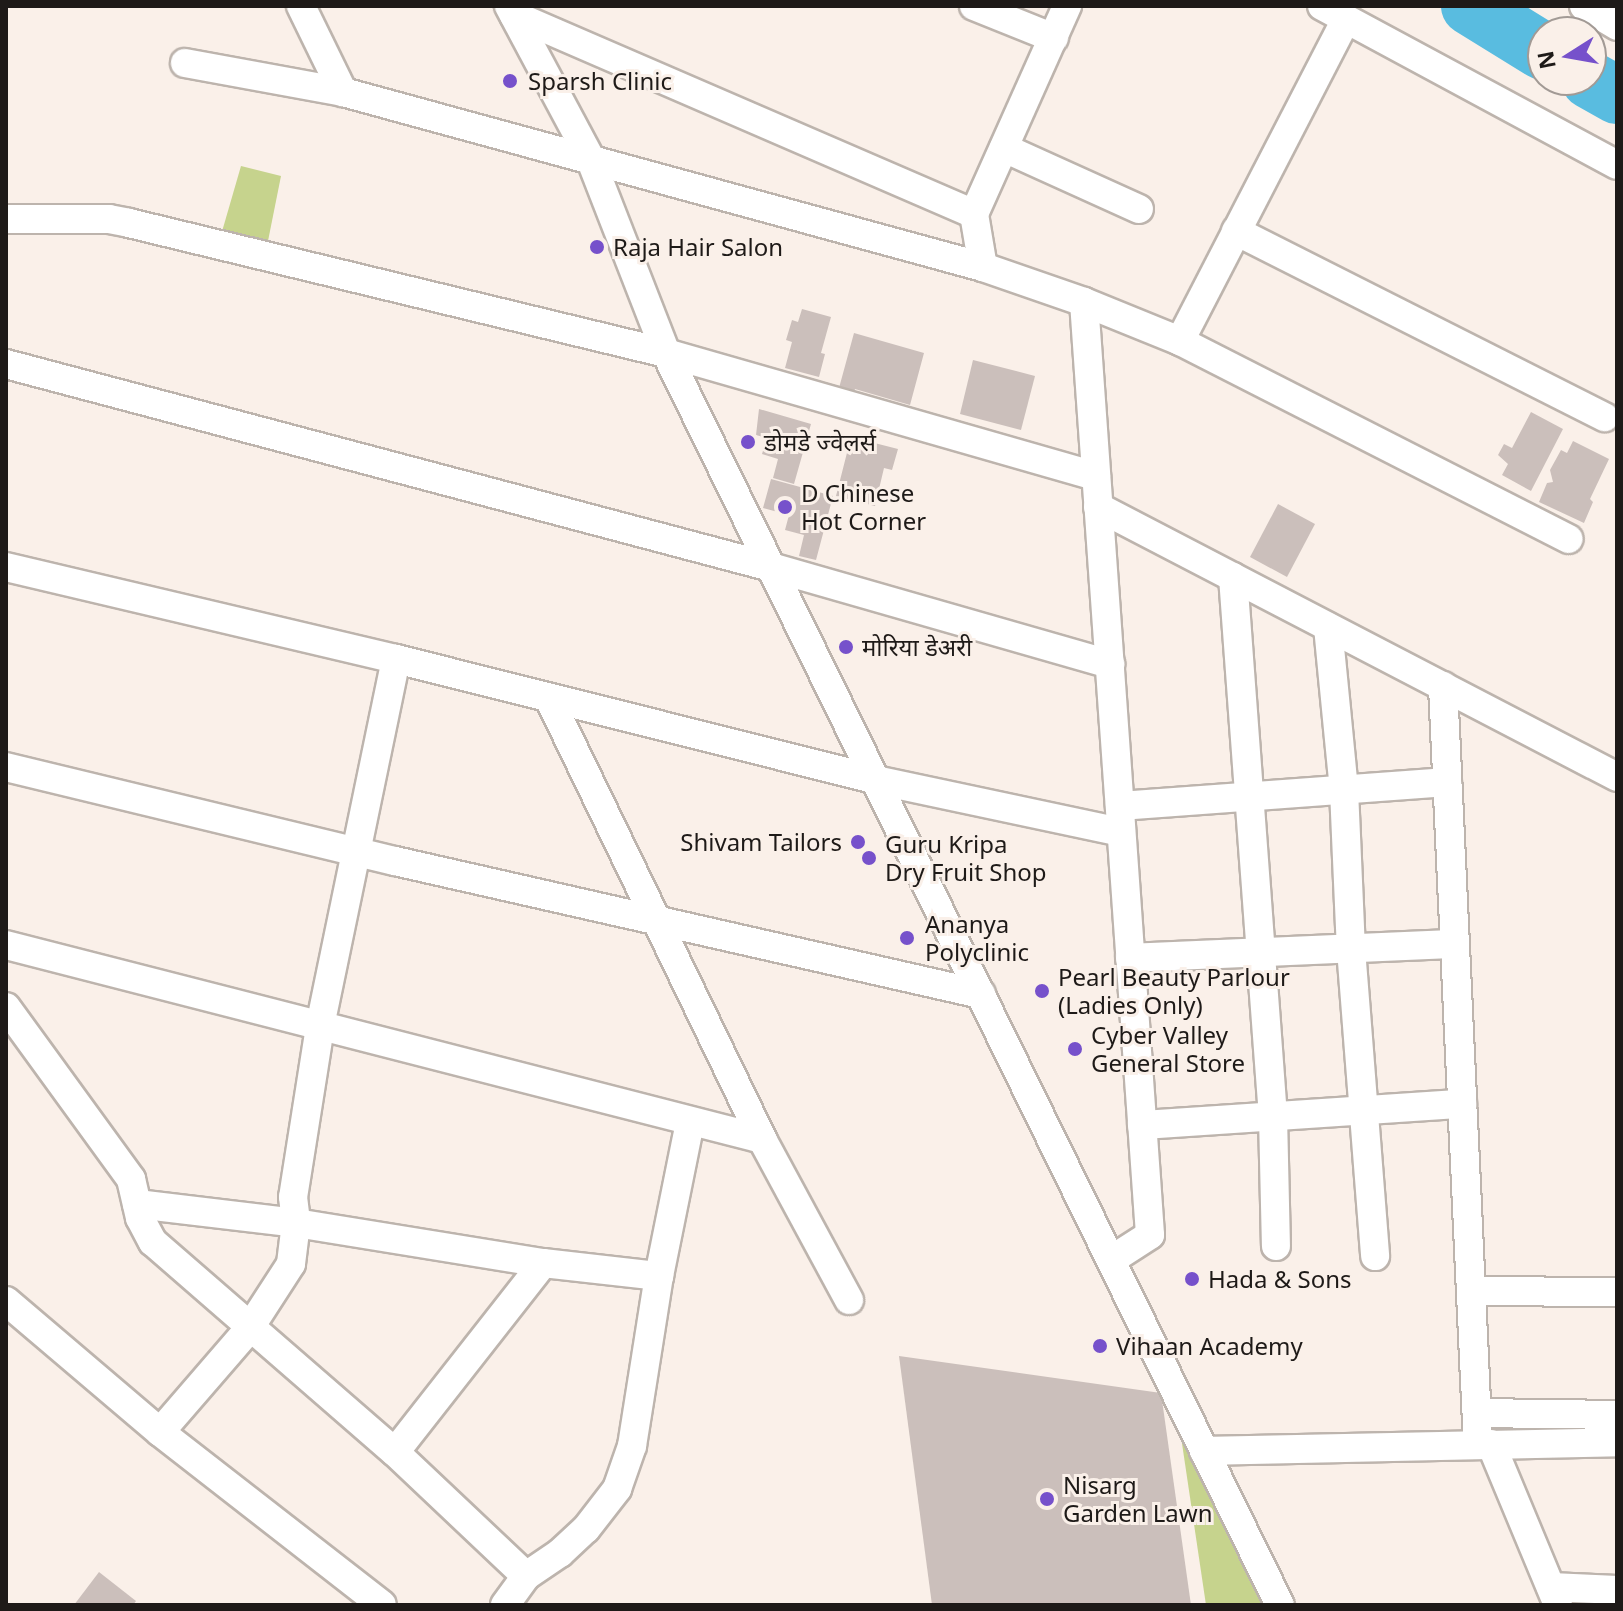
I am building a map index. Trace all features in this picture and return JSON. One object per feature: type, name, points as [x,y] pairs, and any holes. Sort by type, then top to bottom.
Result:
[{"type":"street","points":[[301,6],[343,92]]},
{"type":"street","points":[[974,6],[1054,38]]},
{"type":"street","points":[[983,267],[974,214],[1067,6]]},
{"type":"street","points":[[1584,6],[1617,26]]},
{"type":"street","points":[[511,10],[590,158],[666,353],[1280,1605]]},
{"type":"street","points":[[511,10],[974,214]]},
{"type":"street","points":[[1180,341],[1236,231],[1333,14],[1617,165]]},
{"type":"street","points":[[185,63],[343,92],[983,267],[1084,302],[1180,341],[1569,539]]},
{"type":"street","points":[[1004,148],[1139,209]]},
{"type":"street","points":[[6,219],[129,223],[666,353],[1096,476]]},
{"type":"street","points":[[1236,231],[1605,417]]},
{"type":"street","points":[[1084,302],[1150,1235],[1111,1260]]},
{"type":"street","points":[[6,364],[771,567],[1110,664]]},
{"type":"street","points":[[1098,507],[1617,777]]},
{"type":"street","points":[[6,567],[396,659],[876,780],[1121,819],[1251,797],[1447,782]]},
{"type":"street","points":[[1233,577],[1273,1116],[1276,1246]]},
{"type":"street","points":[[1328,627],[1344,790],[1351,949],[1375,1256]]},
{"type":"street","points":[[160,1432],[249,1329],[291,1264],[296,1223],[293,1197],[320,1027],[354,849],[396,659]]},
{"type":"street","points":[[1443,686],[1477,1413],[1484,1444],[1555,1596],[1617,1590]]},
{"type":"street","points":[[549,698],[762,1139],[849,1300]]},
{"type":"street","points":[[6,767],[981,994]]},
{"type":"street","points":[[1130,958],[1455,944]]},
{"type":"street","points":[[6,945],[762,1139]]},
{"type":"street","points":[[6,1007],[131,1179],[140,1218],[153,1242],[249,1329],[395,1452],[526,1576]]},
{"type":"street","points":[[1142,1125],[1462,1104]]},
{"type":"street","points":[[505,1605],[526,1576],[560,1553],[586,1529],[617,1489],[632,1446],[659,1276],[690,1122]]},
{"type":"street","points":[[137,1204],[296,1223],[543,1263],[659,1276]]},
{"type":"street","points":[[395,1452],[543,1263]]},
{"type":"street","points":[[1471,1291],[1617,1292]]},
{"type":"street","points":[[6,1301],[160,1432],[382,1605]]},
{"type":"street","points":[[1477,1413],[1617,1415]]},
{"type":"street","points":[[1204,1451],[1617,1442]]},
{"type":"green space","points":[[241,166],[281,176],[267,246],[221,235]]},
{"type":"green space","points":[[1180,1430],[1266,1605],[1206,1605]]},
{"type":"building","points":[[802,309],[831,317],[821,353],[825,354],[819,377],[785,368],[792,342],[786,340],[792,320],[798,322]]},
{"type":"building","points":[[854,333],[924,353],[910,405],[855,389],[854,393],[839,388]]},
{"type":"building","points":[[973,360],[1035,376],[1021,430],[960,414]]},
{"type":"building","points":[[759,409],[811,424],[794,484],[773,478],[778,459],[762,454],[767,438],[756,435]]},
{"type":"building","points":[[1531,412],[1563,429],[1531,491],[1502,475],[1508,464],[1498,455],[1504,444],[1512,448]]},
{"type":"building","points":[[851,437],[898,449],[892,470],[884,468],[875,506],[836,496]]},
{"type":"building","points":[[1573,441],[1609,459],[1590,499],[1593,502],[1584,523],[1539,502],[1547,483],[1553,482],[1550,470],[1561,450],[1567,453]]},
{"type":"building","points":[[771,479],[833,496],[816,560],[799,556],[804,535],[785,530],[789,515],[763,508]]},
{"type":"building","points":[[1278,504],[1315,524],[1287,577],[1250,557]]},
{"type":"building","name":"Nisarg Garden Lawn","points":[[899,1356],[1161,1393],[1191,1605],[932,1605]]},
{"type":"building","points":[[99,1572],[136,1601],[133,1605],[74,1605]]},
{"type":"waterway","points":[[1470,6],[1527,41]]},
{"type":"waterway","points":[[1607,89],[1617,95]]},
{"type":"place","name":"Sparsh Clinic","points":[[510,81]]},
{"type":"place","name":"Raja Hair Salon","points":[[597,247]]},
{"type":"place","name":"डोमडे ज्वेलर्स","points":[[748,442]]},
{"type":"place","name":"D Chinese Hot Corner","points":[[785,507]]},
{"type":"place","name":"मोरिया डेअरी","points":[[846,647]]},
{"type":"place","name":"Shivam Tailors","points":[[858,842]]},
{"type":"place","name":"Guru Kripa Dry Fruit Shop","points":[[869,858]]},
{"type":"place","name":"Ananya Polyclinic","points":[[907,938]]},
{"type":"place","name":"Pearl Beauty Parlour (Ladies Only)","points":[[1042,991]]},
{"type":"place","name":"Cyber Valley General Store","points":[[1075,1049]]},
{"type":"place","name":"Hada & Sons","points":[[1192,1279]]},
{"type":"place","name":"Vihaan Academy","points":[[1100,1346]]},
{"type":"place","name":"Nisarg Garden Lawn","points":[[1047,1499]]}]
